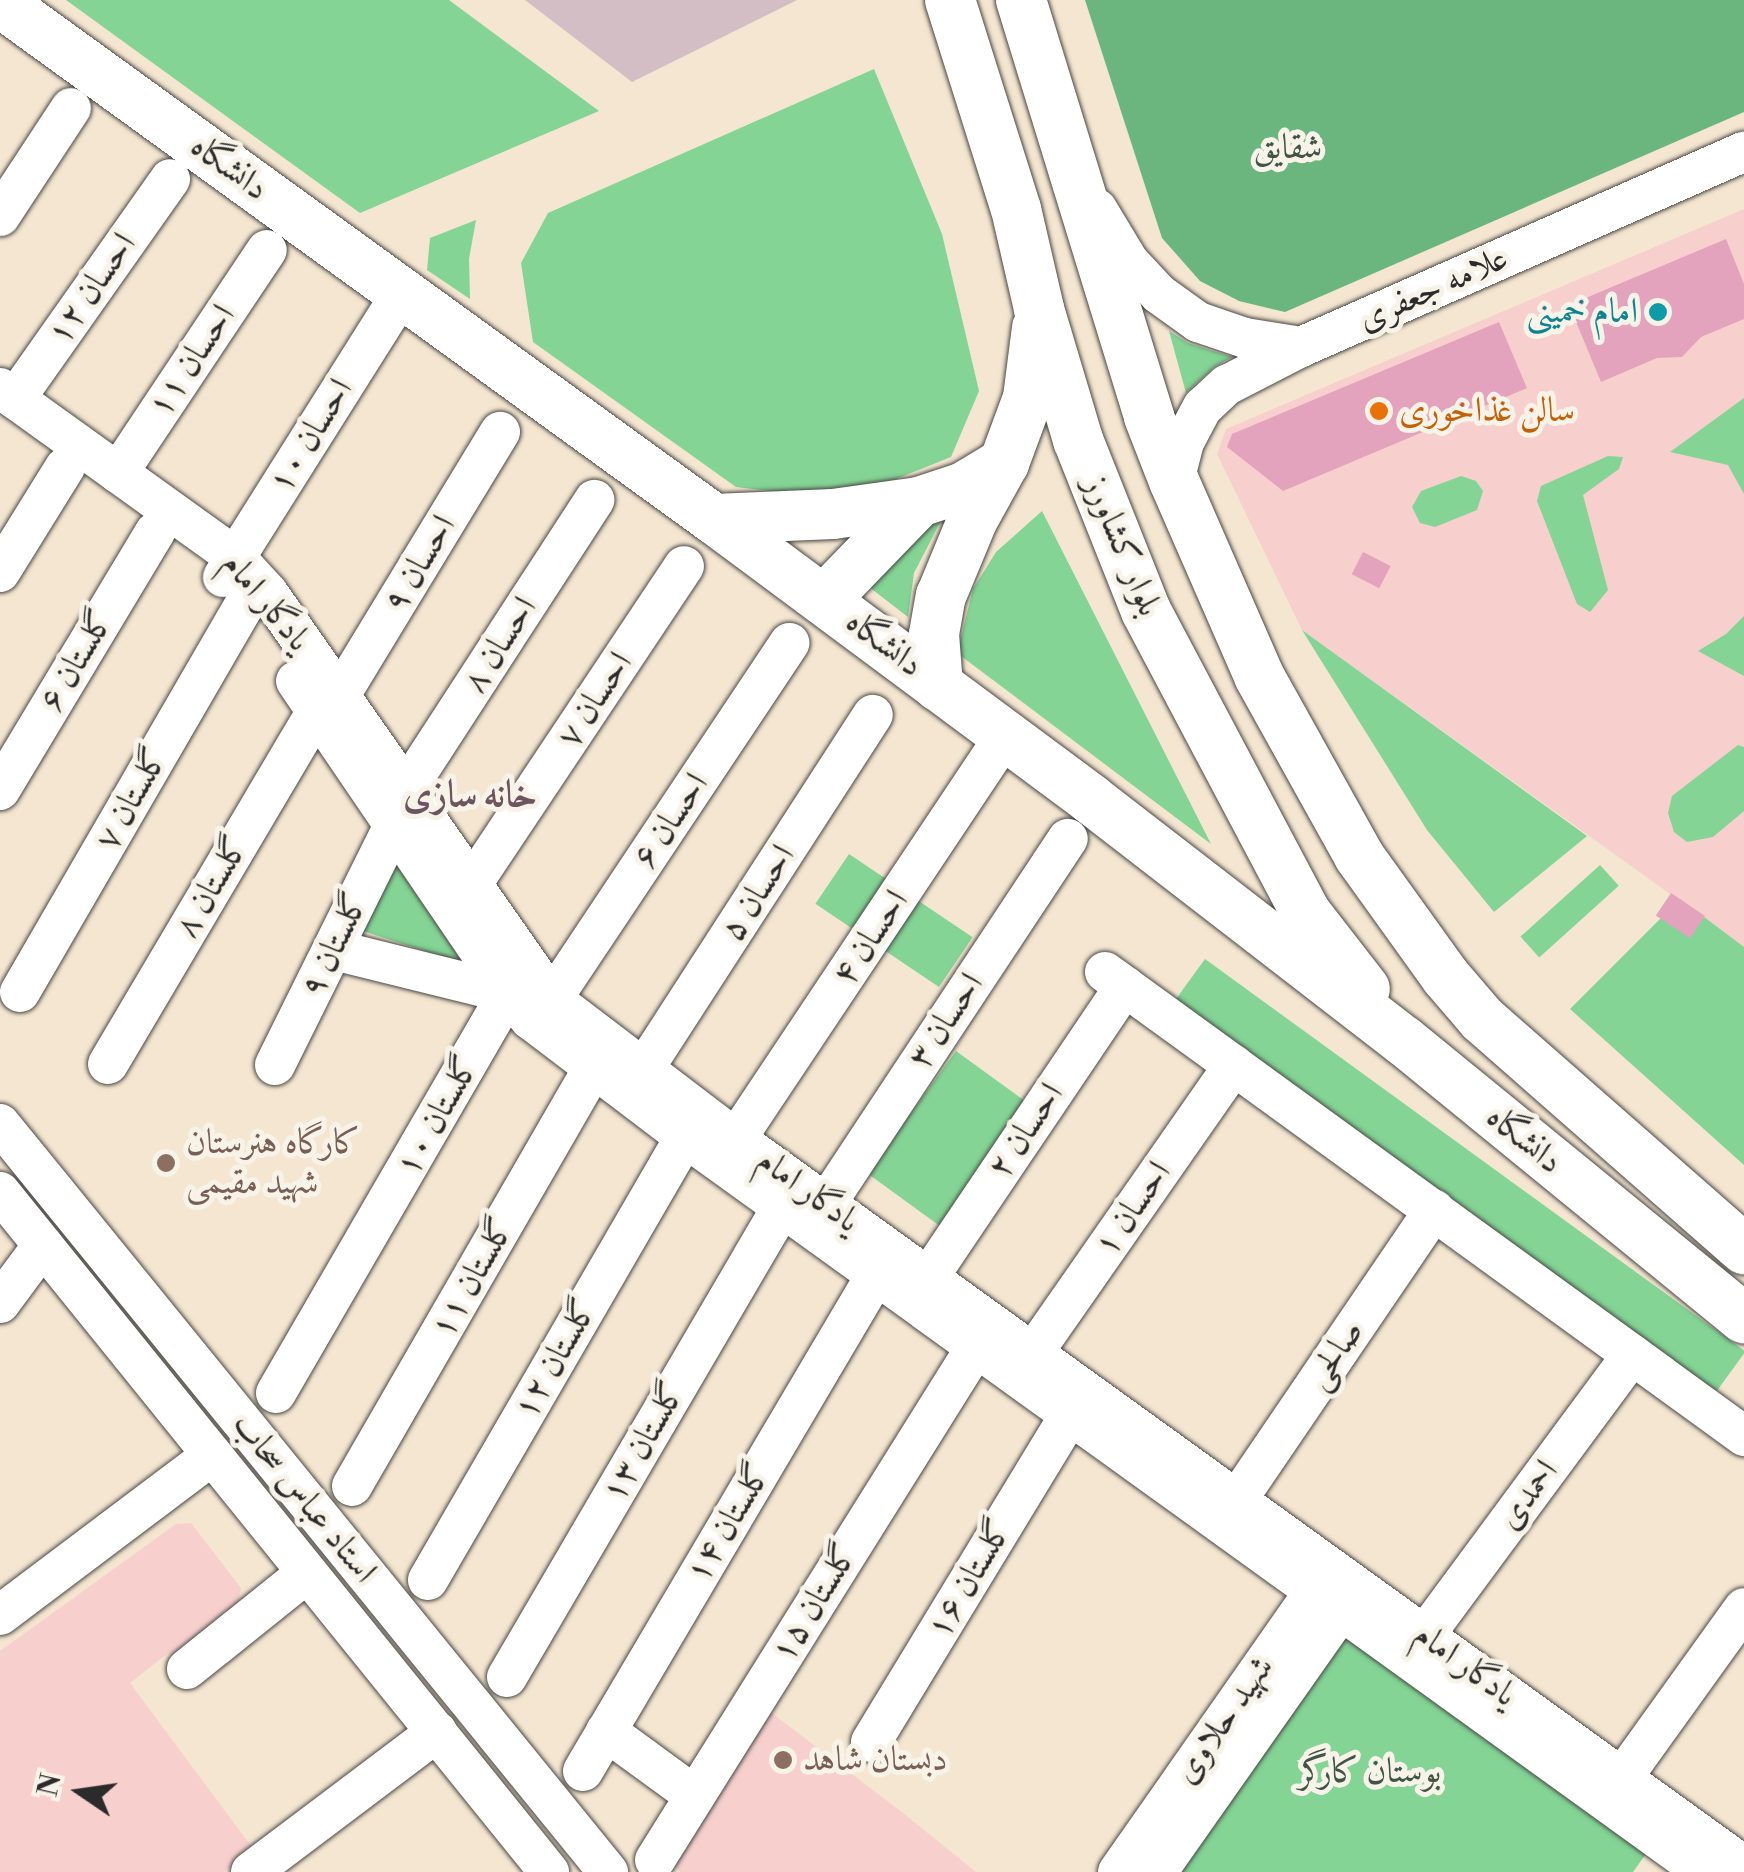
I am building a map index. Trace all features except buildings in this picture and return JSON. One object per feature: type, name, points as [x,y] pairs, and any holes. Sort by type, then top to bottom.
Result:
[{"type":"main road","points":[[932,0],[972,66]]},
{"type":"main road","name":"بلوار کشاورز","points":[[950,0],[1016,210],[1039,308],[1078,440],[1146,611],[1306,913],[1404,1041]]},
{"type":"main road","name":"بلوار کشاورز","points":[[1021,0],[1149,417],[1174,481],[1259,676],[1358,856],[1446,977]]},
{"type":"main road","name":"دانشگاه","points":[[0,2],[714,519],[1005,736],[1404,1041],[1744,1318]]},
{"type":"main road","points":[[938,686],[934,634],[941,596],[972,521],[1004,464],[1028,398],[1039,308]]},
{"type":"main road","points":[[714,519],[833,514],[919,502],[964,487],[1004,464]]},
{"type":"main road","points":[[824,600],[919,502]]},
{"type":"main road","name":"دانشگاه","points":[[1446,977],[1482,1019],[1744,1249]]},
{"type":"street","points":[[1039,56],[1049,0]]},
{"type":"street","points":[[0,216],[72,108]]},
{"type":"street","name":"علامه جعفری","points":[[1174,481],[1184,442],[1203,407],[1227,385],[1301,347],[1744,152]]},
{"type":"street","points":[[1072,165],[1129,262],[1160,294],[1198,322],[1245,338],[1301,347]]},
{"type":"street","name":"احسان ۱۲","points":[[5,402],[170,179]]},
{"type":"street","name":"احسان ۱۱","points":[[118,473],[267,250]]},
{"type":"street","name":"احسان ۱۰","points":[[233,581],[402,293]]},
{"type":"street","name":"یادگار امام","points":[[5,402],[65,467],[155,532],[233,581],[268,592],[328,703],[400,807],[508,993],[531,1020],[684,1138],[1070,1415],[1336,1589],[1704,1872]]},
{"type":"street","name":"یادگار امام","points":[[5,402],[118,473],[233,581]]},
{"type":"street","name":"احسان ۹","points":[[328,703],[500,432]]},
{"type":"street","points":[[0,572],[65,467]]},
{"type":"street","name":"احسان ۸","points":[[400,807],[594,500]]},
{"type":"street","name":"گلستان ۶","points":[[0,790],[155,532]]},
{"type":"street","name":"احسان ۷","points":[[472,884],[684,566]]},
{"type":"street","name":"گلستان ۷","points":[[20,992],[233,581]]},
{"type":"street","name":"احسان ۶","points":[[552,999],[789,643]]},
{"type":"street","name":"گلستان ۸","points":[[108,1064],[328,703]]},
{"type":"street","name":"احسان ۵","points":[[643,1070],[873,715]]},
{"type":"street","name":"احسان ۴","points":[[736,1139],[1005,736]]},
{"type":"street","name":"یادگار امام","points":[[400,807],[472,884],[552,999],[736,1139],[1237,1500],[1336,1589],[1424,1636],[1744,1866]]},
{"type":"street","name":"گلستان ۹","points":[[275,1065],[400,807]]},
{"type":"street","name":"احسان ۳","points":[[826,1204],[1068,839]]},
{"type":"street","points":[[334,950],[508,993]]},
{"type":"street","name":"احسان ۲","points":[[928,1278],[1115,979],[1234,1065]]},
{"type":"street","name":"گلستان ۱۰","points":[[276,1393],[508,993]]},
{"type":"street","points":[[1234,1065],[1744,1436]]},
{"type":"street","name":"احسان ۱","points":[[1033,1353],[1234,1065]]},
{"type":"street","name":"گلستان ۱۱","points":[[352,1486],[594,1069]]},
{"type":"street","name":"استاد عباس سحاب","points":[[0,1124],[608,1872]]},
{"type":"street","name":"گلستان ۱۲","points":[[428,1580],[684,1138]]},
{"type":"street","name":"استاد عباس سحاب","points":[[0,1192],[548,1872]]},
{"type":"street","name":"گلستان ۱۳","points":[[507,1678],[782,1207]]},
{"type":"street","name":"صالحی","points":[[1237,1500],[1434,1210]]},
{"type":"street","points":[[0,1303],[43,1245]]},
{"type":"street","name":"گلستان ۱۴","points":[[583,1771],[876,1275]]},
{"type":"street","name":"گلستان ۱۵","points":[[655,1860],[976,1347]]},
{"type":"street","name":"احمدی","points":[[1424,1636],[1632,1355]]},
{"type":"street","name":"گلستان ۱۶","points":[[871,1742],[1070,1415]]},
{"type":"street","points":[[0,1616],[212,1455]]},
{"type":"street","points":[[186,1670],[308,1573]]},
{"type":"street","name":"شهید حلاوی","points":[[1118,1872],[1192,1794],[1336,1589]]},
{"type":"street","points":[[1622,1778],[1744,1608]]},
{"type":"street","points":[[606,1731],[695,1796]]},
{"type":"street","points":[[251,1872],[437,1732]]},
{"type":"street","name":"شهید حلاوی","points":[[1157,1872],[1192,1794]]},
{"type":"shaded area","points":[[525,0],[797,0],[632,82]]},
{"type":"shaded area","points":[[1744,209],[1744,947],[1302,630],[1217,454],[1226,429]]},
{"type":"shaded area","points":[[191,1523],[241,1588],[237,1609],[176,1658],[168,1653],[130,1683],[254,1850],[224,1872],[0,1872],[0,1651],[176,1524]]},
{"type":"shaded area","name":"دبستان شاهد","points":[[764,1707],[976,1872],[680,1872],[673,1863]]},
{"type":"green space","points":[[66,0],[449,0],[599,111],[360,213]]},
{"type":"green space","name":"شقایق","points":[[1085,0],[1744,0],[1744,112],[1285,312],[1239,301],[1200,281],[1162,238]]},
{"type":"green space","points":[[874,69],[942,234],[979,391],[951,457],[866,491],[805,495],[736,487],[533,342],[521,263],[548,213]]},
{"type":"green space","points":[[476,220],[469,259],[470,299],[427,270],[430,238]]},
{"type":"green space","points":[[1169,331],[1188,343],[1232,357],[1214,367],[1186,393]]},
{"type":"green space","points":[[1744,398],[1744,494],[1728,465],[1670,452]]},
{"type":"green space","points":[[1608,456],[1623,457],[1619,469],[1583,495],[1608,590],[1590,612],[1577,604],[1537,501],[1541,486]]},
{"type":"green space","points":[[1461,476],[1476,481],[1483,491],[1477,510],[1435,527],[1420,523],[1412,507],[1421,491]]},
{"type":"green space","points":[[947,509],[914,573],[908,617],[864,583]]},
{"type":"green space","points":[[1042,511],[1211,844],[957,653],[973,589],[996,552]]},
{"type":"green space","points":[[1744,616],[1744,676],[1698,651],[1726,634]]},
{"type":"green space","points":[[1302,630],[1587,836],[1494,912],[1427,830]]},
{"type":"green space","points":[[1738,745],[1744,747],[1744,811],[1713,837],[1687,842],[1674,832],[1668,813],[1672,796]]},
{"type":"green space","points":[[395,850],[474,967],[363,931]]},
{"type":"green space","points":[[849,854],[973,937],[939,987],[815,904]]},
{"type":"green space","points":[[1600,865],[1619,886],[1539,957],[1520,937]]},
{"type":"green space","points":[[1680,899],[1744,947],[1744,1165],[1570,1009]]},
{"type":"green space","points":[[1205,959],[1744,1351],[1711,1399],[1171,1006]]},
{"type":"green space","points":[[956,1051],[1034,1108],[946,1230],[867,1173]]},
{"type":"green space","name":"بوستان کارگر","points":[[1347,1630],[1648,1851],[1633,1872],[1171,1872]]},
{"type":"place","name":"امام خمینی","points":[[1658,312]]},
{"type":"place","name":"سالن غذاخوری","points":[[1379,411]]},
{"type":"place","name":"کارگاه هنرستان شهید مقیمی","points":[[166,1163]]},
{"type":"place","name":"دبستان شاهد","points":[[783,1760]]},
{"type":"district","name":"خانه سازی","points":[[470,795]]}]
